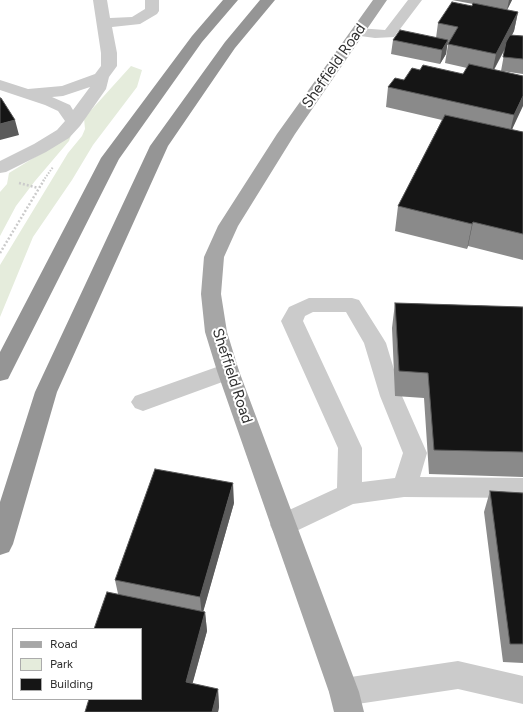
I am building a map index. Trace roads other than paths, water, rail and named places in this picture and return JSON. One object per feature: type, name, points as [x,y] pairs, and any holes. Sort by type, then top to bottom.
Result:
[{"type":"highway","points":[[0,373],[110,158],[197,39],[231,0]]},
{"type":"highway","points":[[0,544],[46,392],[159,146],[230,45],[268,0]]},
{"type":"main road","name":"Sheffield Road","points":[[346,702],[228,371],[216,332],[211,294],[214,257],[228,226],[286,134],[380,0]]},
{"type":"street","points":[[0,168],[40,148],[63,134],[74,122],[98,89],[101,76],[109,66],[109,53],[100,0]]},
{"type":"street","points":[[104,23],[134,21],[152,11],[152,0]]},
{"type":"street","points":[[358,32],[389,34],[415,0]]},
{"type":"street","points":[[27,94],[63,91],[78,87],[101,76]]},
{"type":"street","points":[[0,85],[51,102],[64,108],[74,122]]},
{"type":"street","points":[[349,494],[350,448],[292,321],[296,312],[310,305],[352,305],[375,343],[391,396],[415,453],[404,487]]},
{"type":"street","points":[[143,402],[228,371]]},
{"type":"street","points":[[283,525],[349,494],[404,487],[523,488]]},
{"type":"street","points":[[346,702],[458,675],[523,690]]}]
